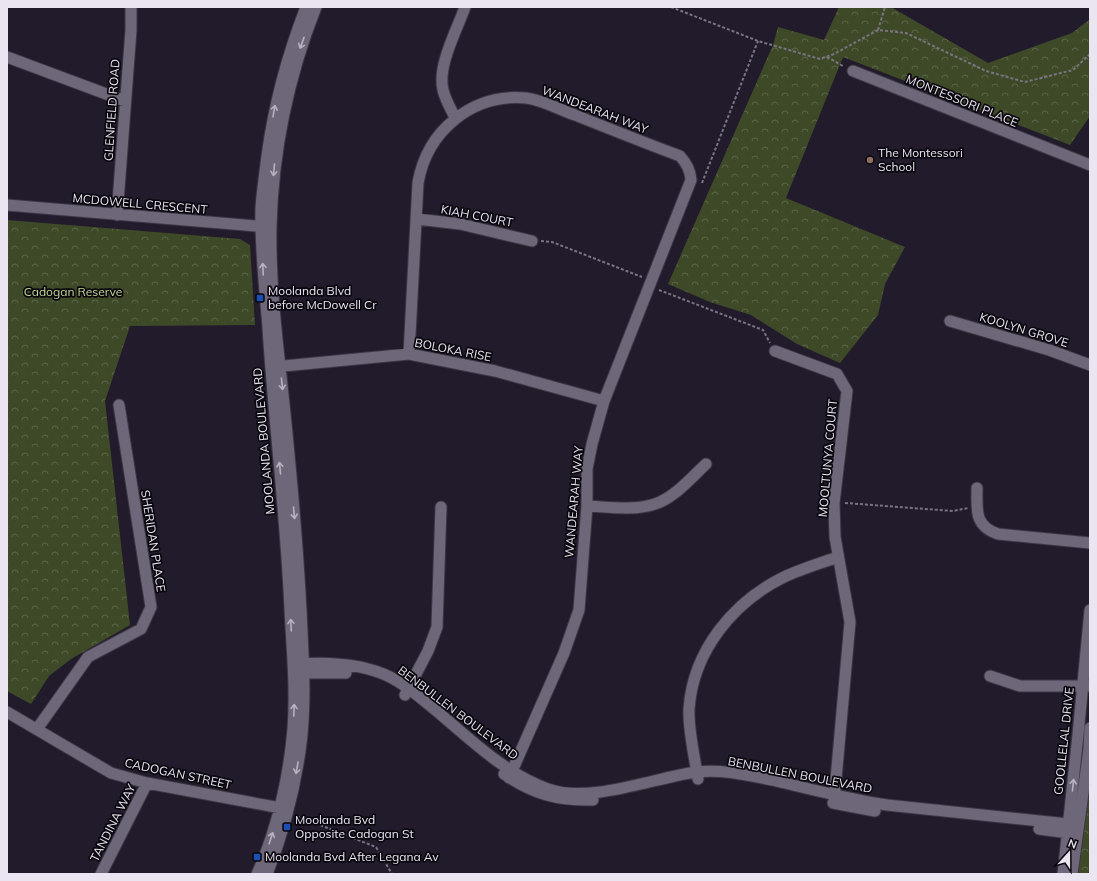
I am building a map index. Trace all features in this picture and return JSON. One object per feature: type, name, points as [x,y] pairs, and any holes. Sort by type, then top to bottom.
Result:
[{"type":"street","name":"GLENFIELD ROAD","points":[[117,215],[131,30],[131,7]]},
{"type":"street","name":"MOOLANDA BOULEVARD","points":[[267,874],[287,810],[301,748],[298,561],[275,367],[274,313],[266,227],[264,184],[274,110],[288,55],[306,7]]},
{"type":"street","name":"MOOLANDA BOULEVARD","points":[[266,227],[281,123],[298,54],[316,7]]},
{"type":"street","points":[[454,118],[443,90],[441,76],[444,63],[465,7]]},
{"type":"street","points":[[7,58],[125,101]]},
{"type":"street","name":"MONTESSORI PLACE","points":[[853,71],[1090,165]]},
{"type":"street","name":"WANDEARAH WAY","points":[[409,354],[418,183],[426,154],[436,139],[454,118],[466,111],[493,100],[528,98],[680,156],[690,171],[691,180],[604,401],[592,444],[588,463],[587,506],[579,610],[564,653],[511,774]]},
{"type":"street","name":"MCDOWELL CRESCENT","points":[[7,205],[266,227]]},
{"type":"street","name":"KIAH COURT","points":[[417,219],[460,224],[532,241]]},
{"type":"street","name":"KOOLYN GROVE","points":[[950,321],[1049,350],[1090,365]]},
{"type":"street","name":"MOOLTUNYA COURT","points":[[775,351],[837,374],[847,391],[834,503],[835,537],[850,622],[834,799]]},
{"type":"street","name":"BOLOKA RISE","points":[[275,367],[409,354],[495,371],[604,401]]},
{"type":"street","name":"SHERIDAN PLACE","points":[[37,729],[72,676],[88,657],[141,629],[151,607],[119,405]]},
{"type":"street","points":[[587,506],[642,507],[656,504],[673,494],[706,464]]},
{"type":"street","points":[[977,488],[977,507],[981,525],[989,531],[998,534],[1090,543]]},
{"type":"street","points":[[407,692],[428,651],[438,627],[441,507]]},
{"type":"street","points":[[697,776],[689,710],[697,668],[711,641],[724,624],[753,596],[784,577],[838,557]]},
{"type":"street","name":"GOOLLELAL DRIVE","points":[[1072,874],[1072,829],[1086,686],[1090,610]]},
{"type":"street","name":"BENBULLEN BOULEVARD","points":[[299,669],[335,665],[370,669],[391,677],[463,744],[540,794],[556,799],[608,799],[697,776],[744,781],[834,799],[1072,829]]},
{"type":"street","points":[[990,676],[1020,686],[1086,686]]},
{"type":"street","name":"CADOGAN STREET","points":[[7,712],[111,773],[147,783],[287,810]]},
{"type":"street","name":"GOOLLELAL DRIVE","points":[[1063,874],[1089,749],[1090,728]]},
{"type":"street","name":"TANDINA WAY","points":[[101,874],[147,783]]},
{"type":"street","name":"MOOLANDA BOULEVARD","points":[[257,874],[287,810]]},
{"type":"path","points":[[671,7],[758,41],[820,59],[827,57],[878,30],[906,34],[986,71],[1025,82],[1073,70],[1090,54]]},
{"type":"path","points":[[878,30],[885,7]]},
{"type":"path","points":[[700,189],[758,41]]},
{"type":"path","points":[[827,57],[853,71]]},
{"type":"path","points":[[532,241],[552,242],[763,330],[775,351]]},
{"type":"path","points":[[834,503],[953,512],[977,507]]},
{"type":"path","points":[[287,810],[376,847],[392,874]]},
{"type":"green space","points":[[839,7],[891,7],[988,63],[1072,33],[1090,19],[1090,116],[1070,145],[843,57],[786,198],[905,247],[885,284],[878,315],[840,363],[797,344],[751,315],[710,302],[668,284],[773,45],[778,27],[824,40]]},
{"type":"green space","name":"Cadogan Reserve","points":[[7,220],[240,239],[250,245],[255,325],[130,326],[105,401],[130,625],[71,659],[49,676],[31,704],[7,691]]},
{"type":"green space","points":[[1090,764],[1090,874],[1076,874]]},
{"type":"place","name":"The Montessori School","points":[[870,160]]},
{"type":"place","name":"Moolanda Blvd before McDowell Cr","points":[[260,298]]},
{"type":"place","name":"Moolanda Bvd Opposite Cadogan St","points":[[287,827]]},
{"type":"place","name":"Moolanda Bvd After Legana Av","points":[[257,857]]}]
